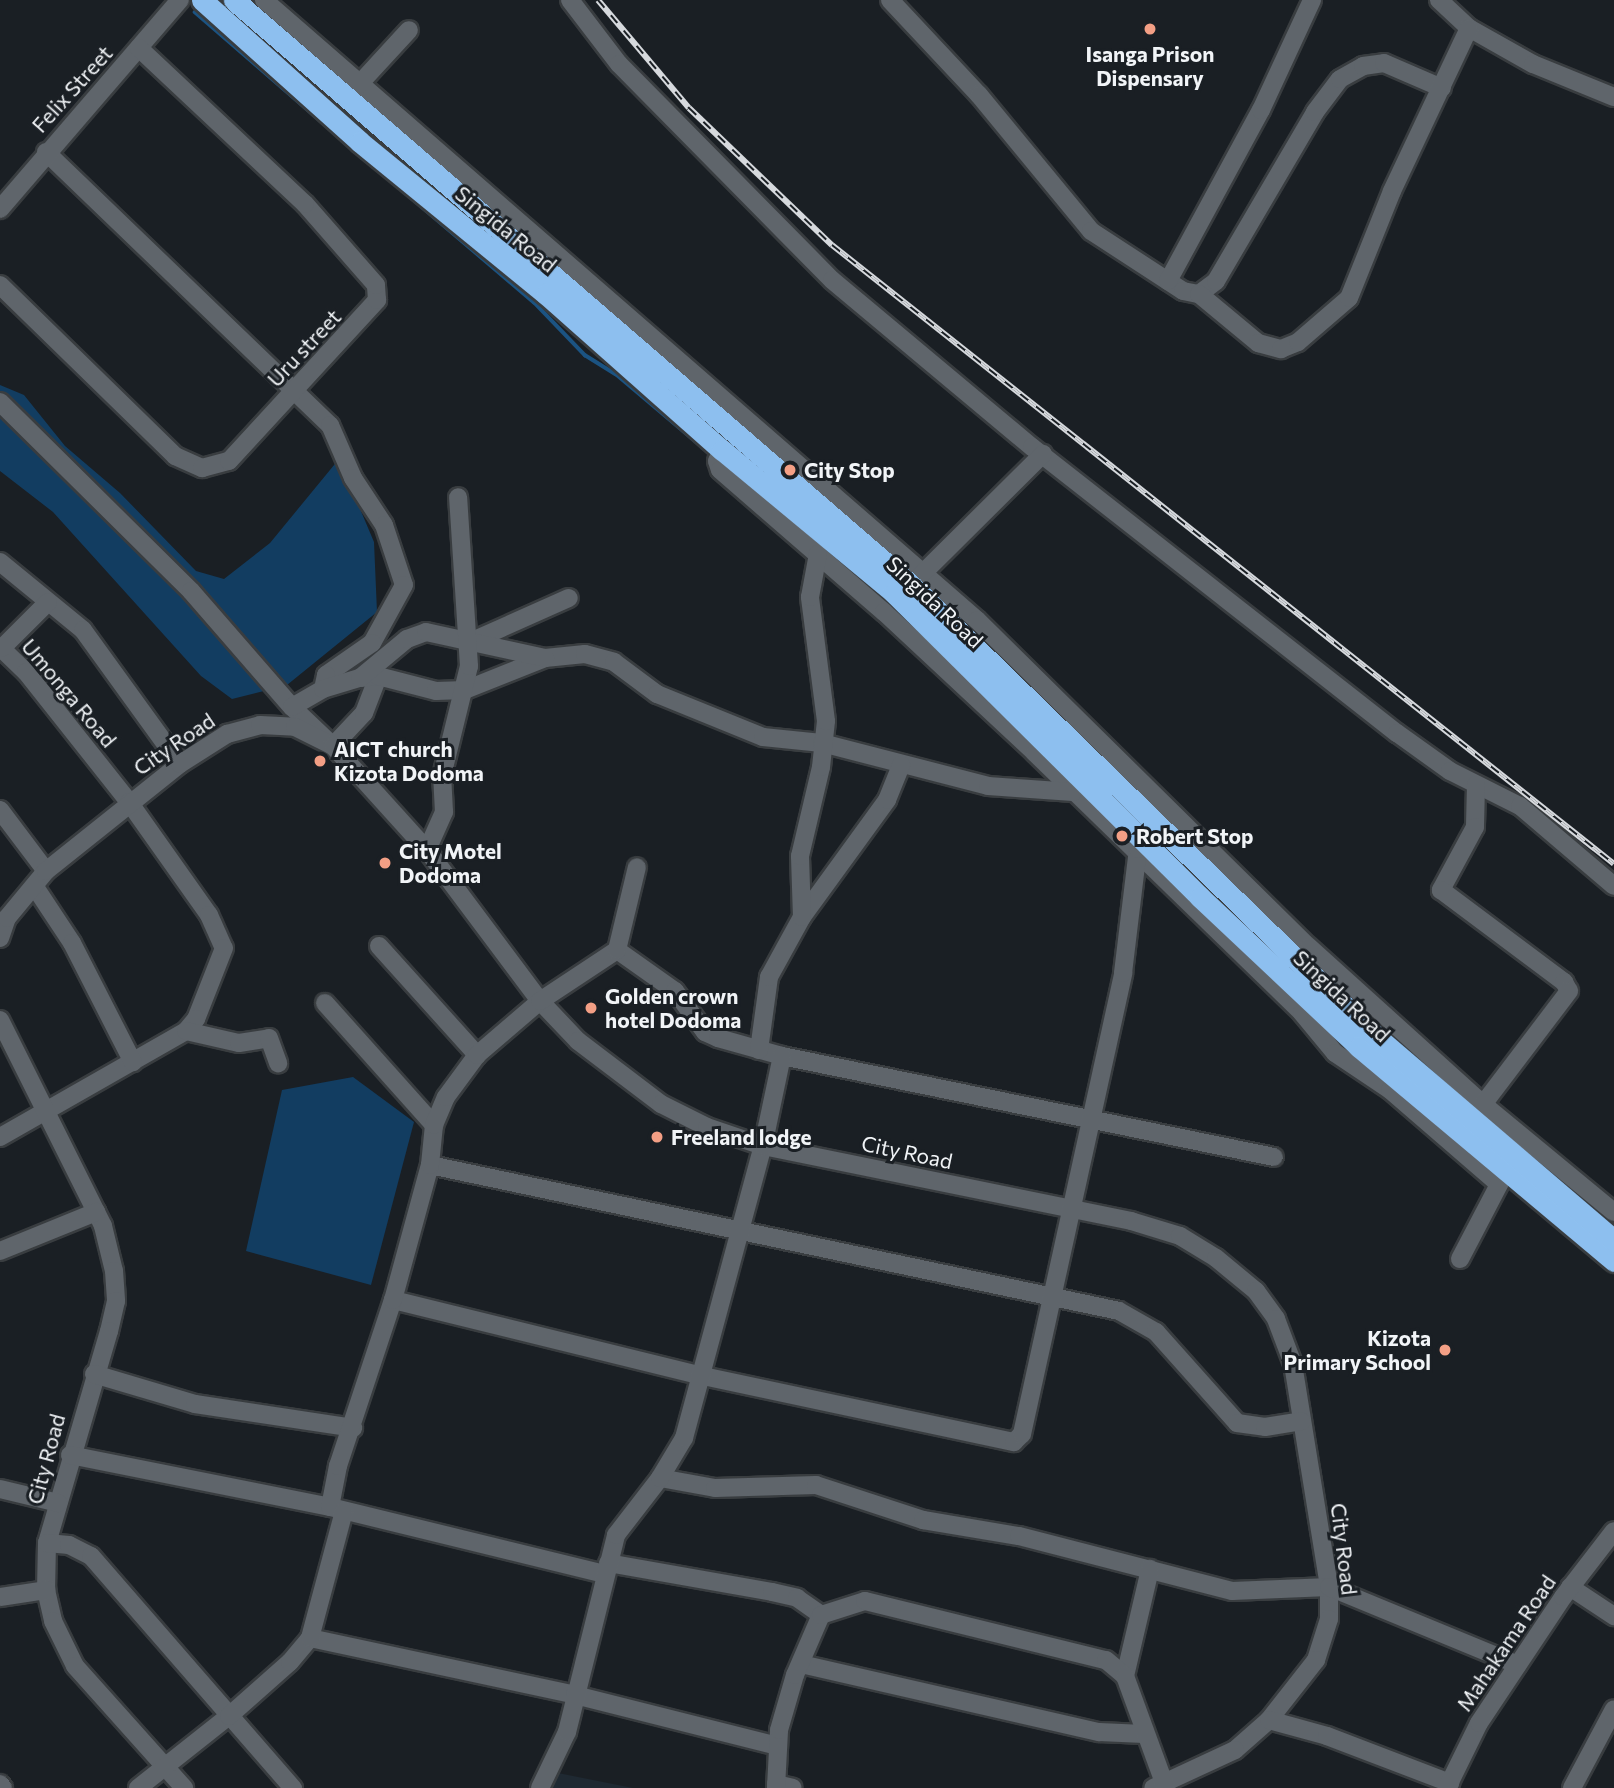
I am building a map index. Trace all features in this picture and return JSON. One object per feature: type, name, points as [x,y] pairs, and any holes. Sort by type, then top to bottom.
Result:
[{"type":"highway","name":"Singida Road","points":[[202,0],[360,142],[546,294],[722,450],[894,593],[1144,840],[1359,1046],[1503,1176],[1614,1261]]},
{"type":"highway","name":"Singida Road","points":[[234,0],[353,90],[917,579],[1144,840],[1371,1032],[1478,1110],[1614,1240]]},
{"type":"street","name":"Felix Street","points":[[0,209],[46,152],[180,0]]},
{"type":"street","points":[[264,0],[353,90],[409,30]]},
{"type":"street","points":[[570,0],[618,64],[832,280],[1043,454],[1397,733],[1476,785],[1520,806],[1614,886]]},
{"type":"street","points":[[890,0],[979,95],[1091,231],[1168,281],[1199,295],[1269,349],[1298,342],[1353,293],[1392,191],[1469,28]]},
{"type":"street","points":[[1168,281],[1261,110],[1312,0]]},
{"type":"street","points":[[1439,0],[1469,28],[1533,64],[1614,97]]},
{"type":"street","name":"Uru street","points":[[0,285],[175,456],[194,467],[229,461],[370,311],[377,300],[376,285],[305,204],[139,48]]},
{"type":"street","points":[[1199,295],[1216,281],[1315,112],[1340,79],[1363,66],[1384,63],[1442,88]]},
{"type":"street","points":[[46,152],[330,425],[353,478],[384,525],[404,585],[372,643],[326,675],[323,689]]},
{"type":"street","points":[[0,402],[191,591],[292,707],[333,746],[364,713],[369,677]]},
{"type":"street","points":[[393,1300],[703,1377],[1014,1442],[1022,1434],[1072,1208],[1087,1121],[1123,973],[1144,840],[1073,792],[818,554],[720,470],[717,461],[722,450]]},
{"type":"street","points":[[1043,454],[917,579],[1063,703],[1478,1110],[1614,1212]]},
{"type":"street","points":[[427,850],[444,812],[442,776],[465,690],[470,642],[460,577],[458,498]]},
{"type":"street","points":[[802,917],[800,856],[819,781],[827,721],[810,597],[818,554]]},
{"type":"street","points":[[0,562],[83,629],[180,764]]},
{"type":"street","points":[[470,642],[569,598]]},
{"type":"street","points":[[1,647],[48,602]]},
{"type":"street","points":[[292,707],[323,689],[369,677],[419,634],[437,632],[545,658]]},
{"type":"street","name":"Umonga Road","points":[[1,647],[129,802]]},
{"type":"street","points":[[369,677],[436,691],[465,690],[545,658],[585,654],[614,662],[657,694],[763,737],[822,743],[988,786],[1073,792]]},
{"type":"street","name":"City Road","points":[[0,938],[8,918],[46,871],[129,802],[180,764],[227,734],[260,725],[295,727],[333,746],[427,850],[540,1001],[578,1041],[652,1098],[707,1127],[763,1146],[1072,1208],[1180,1236],[1256,1291],[1276,1319],[1293,1364],[1329,1587],[1329,1619],[1316,1660],[1269,1720],[1235,1750],[1161,1787]]},
{"type":"street","points":[[759,1050],[769,977],[802,917],[887,800],[901,765]]},
{"type":"street","points":[[1476,785],[1475,827],[1441,890],[1564,982],[1569,991],[1478,1110]]},
{"type":"street","name":"City Road","points":[[45,1114],[186,1031],[196,1019],[224,948],[209,915],[129,802]]},
{"type":"street","points":[[0,810],[46,871]]},
{"type":"street","points":[[138,1788],[229,1716],[290,1662],[310,1637],[337,1509],[338,1466],[354,1428],[393,1300],[430,1165],[434,1125],[446,1097],[477,1055],[540,1001],[617,950],[637,867]]},
{"type":"street","points":[[35,887],[72,943],[134,1062]]},
{"type":"street","points":[[379,946],[477,1055]]},
{"type":"street","points":[[617,950],[675,991],[705,1032],[759,1050],[1087,1121],[1275,1157]]},
{"type":"street","points":[[325,1003],[434,1125]]},
{"type":"street","name":"City Road","points":[[0,1020],[96,1212],[108,1244],[116,1301],[47,1542],[46,1590],[53,1620],[75,1666],[184,1788]]},
{"type":"street","points":[[186,1031],[239,1043],[269,1038],[278,1063]]},
{"type":"street","points":[[540,1788],[567,1732],[616,1535],[660,1478],[684,1438],[741,1232],[782,1056]]},
{"type":"street","points":[[0,1137],[45,1114]]},
{"type":"street","points":[[430,1165],[1119,1311],[1144,1322],[1237,1423],[1265,1427],[1302,1421]]},
{"type":"street","points":[[1460,1259],[1503,1176]]},
{"type":"street","points":[[0,1251],[96,1212]]},
{"type":"street","points":[[94,1374],[195,1404],[354,1428]]},
{"type":"street","points":[[70,1455],[337,1509],[606,1568],[797,1598],[821,1615]]},
{"type":"street","points":[[660,1478],[715,1488],[816,1485],[923,1520],[1019,1536],[1232,1591],[1329,1587],[1518,1665]]},
{"type":"street","points":[[0,1489],[58,1503]]},
{"type":"street","name":"Mahakama Road","points":[[1448,1785],[1479,1723],[1570,1587],[1614,1531]]},
{"type":"street","points":[[47,1542],[69,1545],[91,1556],[293,1788]]},
{"type":"street","points":[[1150,1569],[1125,1676],[1161,1787]]},
{"type":"street","points":[[1570,1587],[1614,1616]]},
{"type":"street","points":[[0,1597],[46,1590]]},
{"type":"street","points":[[782,1787],[778,1746],[801,1664],[821,1615],[852,1602],[876,1602],[1106,1660],[1125,1676]]},
{"type":"street","points":[[310,1637],[575,1695],[778,1746]]},
{"type":"street","points":[[801,1664],[1099,1732],[1144,1734]]},
{"type":"street","points":[[1572,1788],[1614,1709]]},
{"type":"street","points":[[1269,1720],[1327,1736],[1448,1785]]},
{"type":"shaded area","points":[[0,385],[24,395],[65,446],[120,493],[196,571],[224,579],[270,543],[339,459],[374,542],[377,612],[287,685],[232,699],[201,676],[53,512],[0,471]]},
{"type":"shaded area","points":[[353,1077],[414,1122],[371,1285],[246,1251],[282,1090]]},
{"type":"shaded area","points":[[558,1773],[633,1788],[552,1788]]},
{"type":"waterway","points":[[195,12],[323,123]]},
{"type":"waterway","points":[[374,166],[534,302],[585,355],[616,374],[713,456]]},
{"type":"railway","points":[[598,0],[689,108],[832,245],[1614,864]]},
{"type":"place","name":"Isanga Prison Dispensary","points":[[1150,29]]},
{"type":"place","name":"City Stop","points":[[790,470]]},
{"type":"place","name":"AICT church Kizota Dodoma","points":[[320,761]]},
{"type":"place","name":"Robert Stop","points":[[1122,836]]},
{"type":"place","name":"City Motel Dodoma","points":[[385,863]]},
{"type":"place","name":"Golden crown hotel Dodoma","points":[[591,1008]]},
{"type":"place","name":"Freeland lodge","points":[[657,1137]]},
{"type":"place","name":"Kizota Primary School","points":[[1445,1350]]}]
